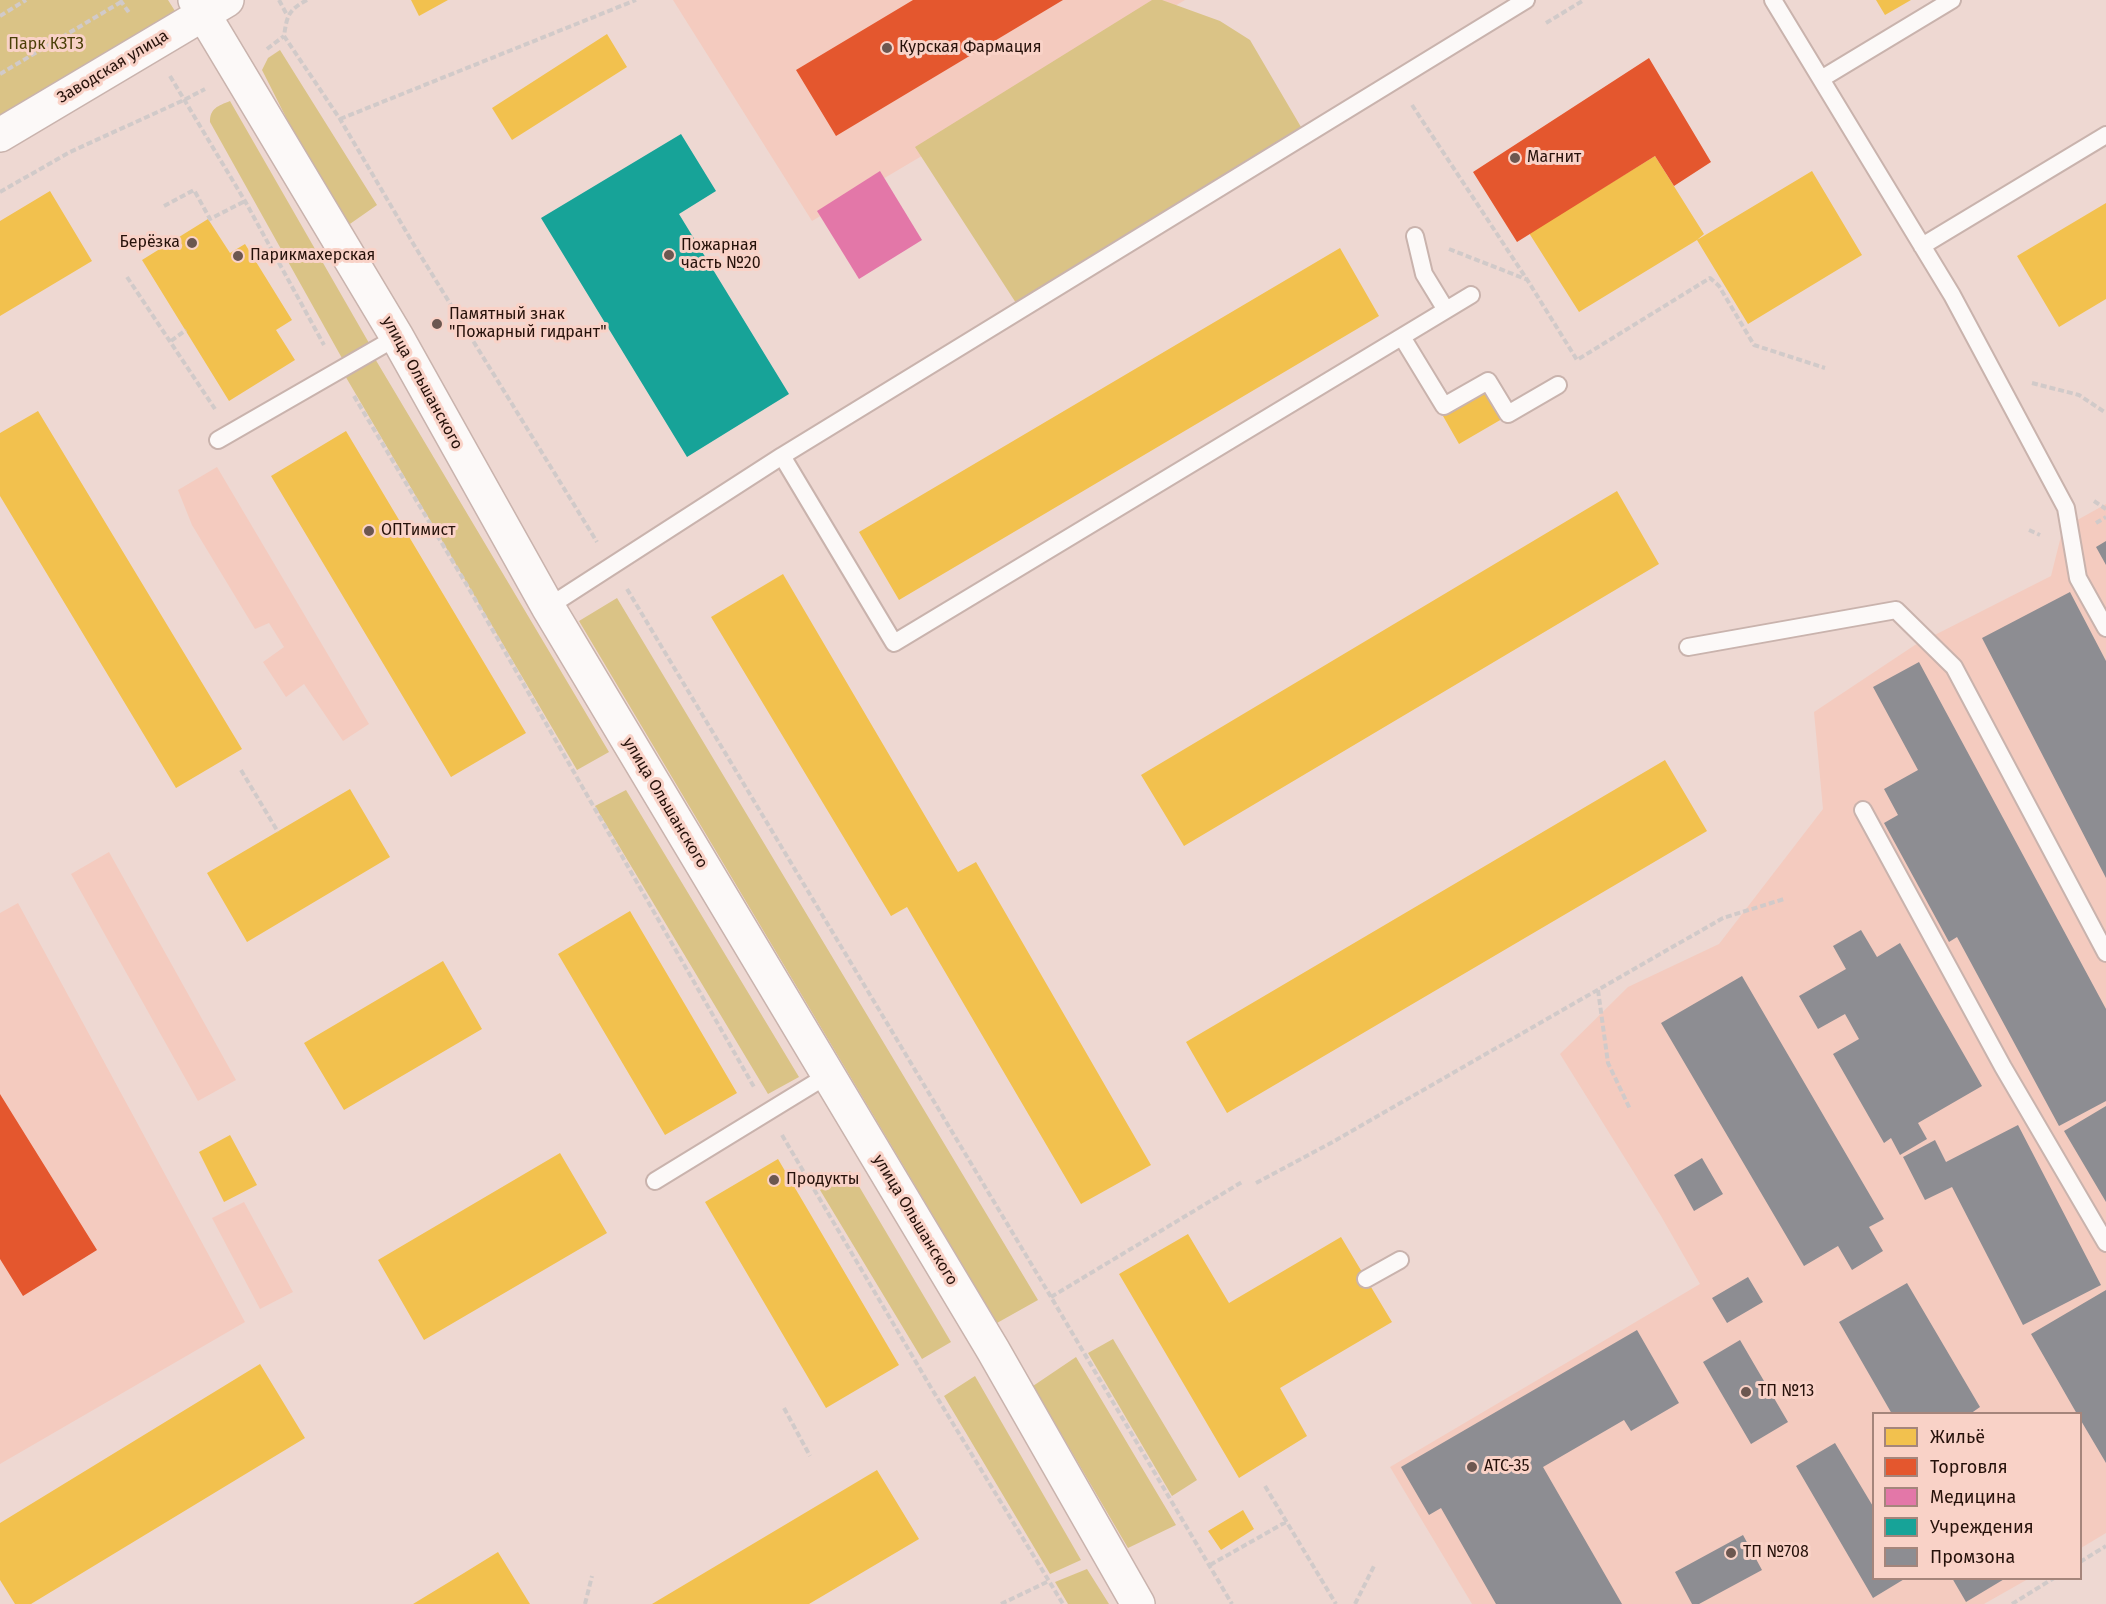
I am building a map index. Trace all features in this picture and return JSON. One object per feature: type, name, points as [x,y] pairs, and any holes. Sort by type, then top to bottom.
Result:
[{"type":"street","name":"Заводская улица","points":[[0,135],[151,44],[209,4]]},
{"type":"street","name":"улица Ольшанского","points":[[209,4],[238,71],[397,337],[548,607],[993,1350],[1138,1604]]},
{"type":"lane","points":[[548,607],[782,456],[1527,0]]},
{"type":"lane","points":[[1773,0],[1952,295],[2066,508],[2078,578],[2106,628]]},
{"type":"lane","points":[[1821,80],[1952,0]]},
{"type":"lane","points":[[1922,246],[2106,135]]},
{"type":"lane","points":[[1414,236],[1424,274],[1446,310]]},
{"type":"lane","points":[[782,456],[894,643],[1471,295]]},
{"type":"lane","points":[[1402,336],[1444,406],[1488,381],[1508,414],[1558,385]]},
{"type":"lane","points":[[218,441],[397,337]]},
{"type":"lane","points":[[1688,647],[1896,610],[1954,667],[2106,953]]},
{"type":"lane","points":[[1863,810],[2003,1066],[2106,1243]]},
{"type":"lane","points":[[655,1181],[828,1075]]},
{"type":"lane","points":[[1366,1279],[1400,1260]]},
{"type":"path","points":[[0,16],[26,0]]},
{"type":"path","points":[[279,0],[287,15],[284,36],[340,119],[420,255],[612,566],[1051,1297],[1232,1604]]},
{"type":"path","points":[[287,15],[307,0]]},
{"type":"path","points":[[340,119],[636,0]]},
{"type":"path","points":[[0,74],[121,1],[151,44],[245,201],[326,348]]},
{"type":"path","points":[[0,192],[70,152],[184,100],[238,71],[284,36]]},
{"type":"path","points":[[1412,105],[1528,280],[1577,360],[1710,278],[1719,286],[1754,345],[1825,368]]},
{"type":"path","points":[[164,206],[194,190],[210,219],[245,201]]},
{"type":"path","points":[[1414,236],[1528,280]]},
{"type":"path","points":[[127,277],[216,410]]},
{"type":"path","points":[[171,341],[186,330]]},
{"type":"path","points":[[2025,380],[2079,396],[2106,413]]},
{"type":"path","points":[[349,388],[468,586],[768,1111],[930,1386],[1063,1604]]},
{"type":"path","points":[[241,770],[278,832]]},
{"type":"path","points":[[1256,1183],[1329,1144],[1723,918],[1784,899]]},
{"type":"path","points":[[1598,990],[1608,1063],[1630,1108]]},
{"type":"path","points":[[1051,1297],[1242,1182]]},
{"type":"path","points":[[784,1408],[810,1456]]},
{"type":"path","points":[[1265,1486],[1336,1604]]},
{"type":"path","points":[[1210,1565],[1286,1522]]},
{"type":"path","points":[[2082,1561],[2106,1546]]},
{"type":"path","points":[[1355,1604],[1376,1564]]},
{"type":"path","points":[[585,1604],[592,1576]]},
{"type":"path","points":[[2012,1604],[2051,1580]]},
{"type":"path","points":[[1001,1604],[1049,1581]]},
{"type":"shaded area","points":[[673,0],[1185,0],[812,221]]},
{"type":"shaded area","points":[[217,467],[369,724],[343,741],[304,684],[286,697],[263,662],[284,647],[269,623],[255,629],[192,525],[178,490]]},
{"type":"shaded area","points":[[2106,504],[2106,1533],[2082,1547],[2082,1412],[1872,1412],[1872,1580],[2026,1580],[1984,1604],[1472,1604],[1390,1467],[1700,1284],[1661,1216],[1560,1054],[1628,987],[1719,944],[1823,809],[1814,712],[1915,645],[2051,576],[2063,528]]},
{"type":"shaded area","points":[[109,852],[236,1080],[198,1101],[71,874]]},
{"type":"shaded area","points":[[18,903],[245,1322],[0,1464],[0,913]]},
{"type":"shaded area","points":[[244,1202],[293,1292],[260,1309],[212,1218]]},
{"type":"green space","name":"Парк КЗТЗ","points":[[0,0],[168,0],[180,19],[0,125]]},
{"type":"green space","points":[[1152,0],[1162,0],[1220,21],[1250,40],[1301,127],[1016,303],[915,147]]},
{"type":"green space","points":[[280,50],[377,205],[347,226],[298,141],[262,70],[268,58]]},
{"type":"green space","points":[[230,101],[369,343],[343,360],[210,122],[213,111]]},
{"type":"green space","points":[[374,357],[609,752],[577,770],[344,374]]},
{"type":"green space","points":[[617,598],[1038,1300],[997,1323],[579,621]]},
{"type":"green space","points":[[626,790],[799,1077],[768,1094],[595,806]]},
{"type":"green space","points":[[850,1171],[951,1342],[922,1359],[820,1190]]},
{"type":"green space","points":[[1113,1339],[1197,1480],[1172,1496],[1088,1353]]},
{"type":"green space","points":[[1076,1357],[1176,1525],[1128,1548],[1033,1386]]},
{"type":"green space","points":[[975,1376],[1081,1560],[1050,1574],[944,1396]]},
{"type":"green space","points":[[1087,1569],[1109,1604],[1068,1604],[1055,1582]]},
{"type":"building: Жильё","points":[[411,0],[448,0],[419,16]]},
{"type":"building: Жильё","points":[[1876,0],[1911,0],[1885,15]]},
{"type":"building: Жильё","points":[[607,34],[627,67],[512,140],[492,108]]},
{"type":"building: Жильё","points":[[1655,156],[1704,234],[1579,312],[1529,233]]},
{"type":"building: Жильё","points":[[1812,171],[1862,255],[1748,324],[1697,240]]},
{"type":"building: Жильё","points":[[50,191],[92,261],[0,316],[0,221]]},
{"type":"building: Жильё","points":[[2106,203],[2106,299],[2059,327],[2017,256]]},
{"type":"building: Жильё","points":[[208,219],[230,253],[245,244],[292,320],[276,330],[295,360],[229,401],[142,260]]},
{"type":"building: Жильё","points":[[1340,248],[1379,316],[899,600],[859,532]]},
{"type":"building: Жильё","points":[[1487,392],[1502,419],[1459,444],[1443,416]]},
{"type":"building: Жильё","points":[[38,411],[242,749],[176,788],[0,496],[0,433]]},
{"type":"building: Жильё","points":[[346,431],[526,733],[451,777],[271,476]]},
{"type":"building: Жильё","points":[[1617,491],[1659,564],[1184,846],[1141,775]]},
{"type":"building: Жильё","points":[[783,574],[958,872],[976,862],[1151,1165],[1081,1204],[907,907],[891,916],[711,617]]},
{"type":"building: Жильё","points":[[1665,760],[1707,831],[1227,1113],[1186,1042]]},
{"type":"building: Жильё","points":[[350,789],[390,857],[247,942],[207,873]]},
{"type":"building: Жильё","points":[[630,911],[737,1093],[665,1135],[558,954]]},
{"type":"building: Жильё","points":[[443,961],[482,1029],[344,1110],[304,1043]]},
{"type":"building: Жильё","points":[[230,1135],[257,1185],[224,1202],[199,1152]]},
{"type":"building: Жильё","points":[[560,1153],[607,1233],[424,1340],[378,1260]]},
{"type":"building: Жильё","points":[[778,1159],[899,1365],[826,1408],[705,1202]]},
{"type":"building: Жильё","points":[[1188,1234],[1229,1303],[1341,1237],[1392,1322],[1280,1388],[1307,1436],[1239,1478],[1119,1274]]},
{"type":"building: Жильё","points":[[260,1364],[305,1438],[31,1604],[15,1604],[0,1580],[0,1523]]},
{"type":"building: Жильё","points":[[877,1470],[919,1539],[809,1604],[652,1604]]},
{"type":"building: Жильё","points":[[1243,1510],[1254,1529],[1221,1550],[1208,1531]]},
{"type":"building: Жильё","points":[[498,1552],[530,1604],[413,1604],[464,1573]]},
{"type":"building: Торговля","points":[[913,0],[1063,0],[836,136],[796,70]]},
{"type":"building: Торговля","points":[[1649,58],[1711,162],[1674,186],[1655,156],[1517,242],[1473,172]]},
{"type":"building: Торговля","points":[[0,1094],[97,1250],[23,1296],[0,1259]]},
{"type":"building: Медицина","points":[[880,171],[922,240],[859,279],[817,211]]},
{"type":"building: Учреждения","points":[[681,134],[716,191],[679,214],[789,394],[687,457],[541,218]]},
{"type":"building: Промзона","points":[[2106,541],[2106,565],[2096,547]]},
{"type":"building: Промзона","points":[[2070,592],[2106,661],[2106,878],[1982,638]]},
{"type":"building: Промзона","points":[[1919,662],[2106,1009],[2106,1101],[2059,1126],[1957,937],[1949,942],[1884,823],[1898,815],[1884,789],[1918,770],[1873,687]]},
{"type":"building: Промзона","points":[[1861,930],[1877,957],[1900,943],[1982,1086],[1918,1123],[1927,1139],[1900,1155],[1891,1138],[1884,1143],[1833,1054],[1859,1039],[1845,1014],[1818,1029],[1799,996],[1846,969],[1833,946]]},
{"type":"building: Промзона","points":[[1742,976],[1884,1219],[1869,1227],[1883,1251],[1852,1270],[1838,1246],[1804,1266],[1661,1023]]},
{"type":"building: Промзона","points":[[2106,1106],[2106,1202],[2064,1131]]},
{"type":"building: Промзона","points":[[2018,1125],[2101,1285],[2023,1325],[1952,1187],[1925,1200],[1903,1157],[1935,1140],[1946,1162]]},
{"type":"building: Промзона","points":[[1702,1158],[1723,1194],[1694,1211],[1674,1175]]},
{"type":"building: Промзона","points":[[1748,1277],[1763,1302],[1727,1323],[1712,1298]]},
{"type":"building: Промзона","points":[[1907,1283],[1980,1407],[1973,1412],[1891,1412],[1839,1322]]},
{"type":"building: Промзона","points":[[2106,1290],[2106,1463],[2082,1422],[2082,1412],[2076,1412],[2031,1334]]},
{"type":"building: Промзона","name":"АТС-35","points":[[1637,1330],[1679,1403],[1631,1431],[1624,1420],[1543,1467],[1622,1604],[1496,1604],[1441,1508],[1429,1515],[1401,1467]]},
{"type":"building: Промзона","name":"ТП №13","points":[[1740,1340],[1788,1422],[1751,1444],[1703,1362]]},
{"type":"building: Промзона","points":[[1835,1443],[1872,1505],[1872,1580],[1903,1580],[1873,1598],[1796,1466]]},
{"type":"building: Промзона","name":"ТП №708","points":[[1743,1535],[1762,1570],[1699,1604],[1692,1604],[1675,1572]]},
{"type":"building: Промзона","points":[[1953,1580],[2003,1580],[1966,1602]]},
{"type":"place","name":"Курская Фармация","points":[[887,48]]},
{"type":"place","name":"Магнит","points":[[1515,158]]},
{"type":"place","name":"Берёзка","points":[[192,243]]},
{"type":"place","name":"Пожарная часть №20","points":[[669,255]]},
{"type":"place","name":"Парикмахерская","points":[[238,256]]},
{"type":"place","name":"Памятный знак \"Пожарный гидрант\"","points":[[437,324]]},
{"type":"place","name":"ОПТимист","points":[[369,531]]},
{"type":"place","name":"Продукты","points":[[774,1180]]},
{"type":"place","name":"ТП №13","points":[[1746,1392]]},
{"type":"place","name":"АТС-35","points":[[1472,1467]]},
{"type":"place","name":"ТП №708","points":[[1731,1553]]}]
